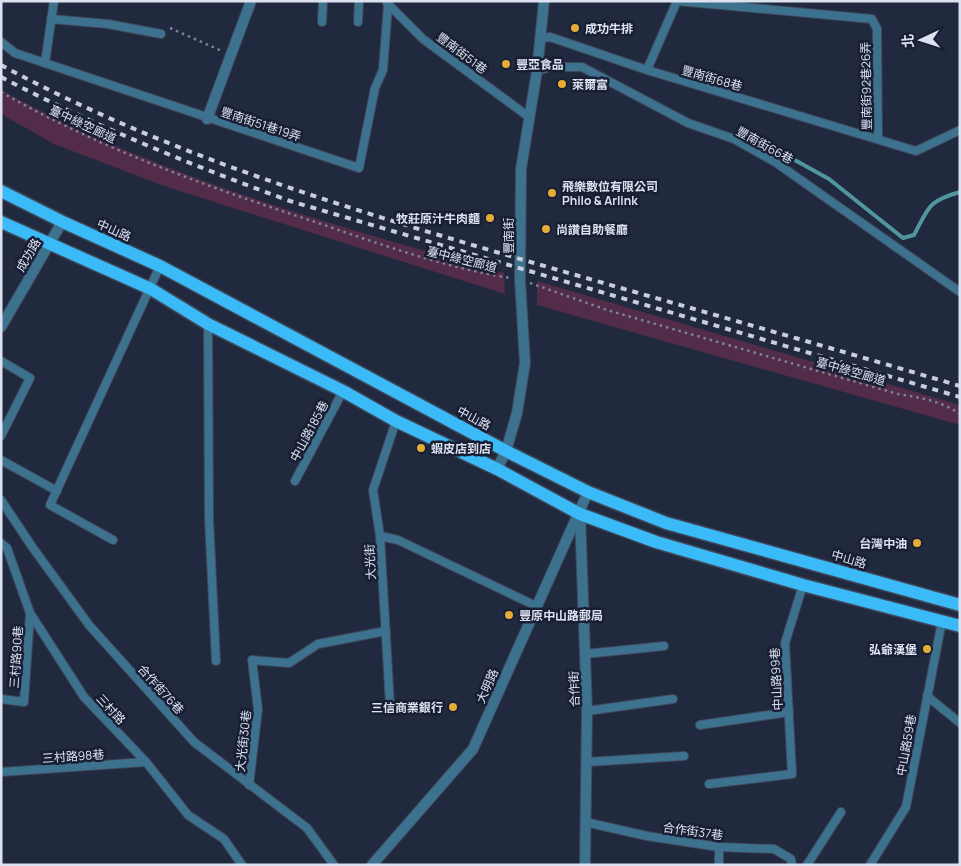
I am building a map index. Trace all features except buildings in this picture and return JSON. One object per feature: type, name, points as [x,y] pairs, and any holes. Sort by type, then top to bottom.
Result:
[{"type":"main road","name":"中山路","points":[[1,191],[62,222],[160,266],[506,451],[588,492],[666,523],[960,605]]},
{"type":"main road","points":[[1,222],[151,289],[208,324],[342,391],[396,421],[497,469],[580,514],[656,542],[803,585],[960,626]]},
{"type":"street","points":[[207,119],[251,1]]},
{"type":"street","name":"豐南街","points":[[497,469],[506,451],[517,413],[525,363],[520,280],[521,169],[537,70],[544,1]]},
{"type":"street","name":"成功路","points":[[1,327],[62,222]]},
{"type":"street","name":"大明路","points":[[372,865],[473,749],[536,606],[580,514],[588,492]]},
{"type":"street","name":"合作街","points":[[580,514],[587,711],[585,865]]},
{"type":"lane","points":[[45,63],[54,1]]},
{"type":"lane","points":[[322,22],[323,1]]},
{"type":"lane","points":[[358,22],[359,1]]},
{"type":"lane","name":"豐南街92巷26弄","points":[[646,70],[677,1],[872,19],[877,29],[878,138]]},
{"type":"lane","name":"豐南街51巷","points":[[387,3],[423,39],[529,117]]},
{"type":"lane","name":"豐南街51巷19弄","points":[[1,42],[15,53],[207,119],[359,168],[375,88],[384,70],[387,3]]},
{"type":"lane","points":[[51,20],[108,24],[161,34]]},
{"type":"lane","name":"豐南街68巷","points":[[541,38],[550,37],[646,70],[878,138],[916,151],[960,130]]},
{"type":"lane","name":"豐南街66巷","points":[[537,70],[550,67],[582,67],[688,123],[734,138],[776,162],[960,292]]},
{"type":"lane","points":[[113,540],[50,505],[160,266]]},
{"type":"lane","points":[[208,324],[210,519],[216,661]]},
{"type":"lane","points":[[1,361],[30,378],[1,436]]},
{"type":"lane","name":"中山路185巷","points":[[295,481],[342,391]]},
{"type":"lane","name":"大光街","points":[[390,705],[380,536],[373,490],[396,421]]},
{"type":"lane","points":[[1,460],[57,491]]},
{"type":"lane","name":"合作街76巷","points":[[1,500],[89,625],[194,742],[307,828],[334,865]]},
{"type":"lane","points":[[380,536],[398,540],[536,606]]},
{"type":"lane","name":"三村路","points":[[1,543],[7,548],[30,613],[84,697],[146,762],[188,815],[224,839],[242,865]]},
{"type":"lane","name":"中山路99巷","points":[[709,784],[792,774],[785,643],[803,585]]},
{"type":"lane","name":"三村路90巷","points":[[1,699],[24,702],[30,613]]},
{"type":"lane","name":"中山路59巷","points":[[870,865],[906,807],[942,621]]},
{"type":"lane","name":"大光街30巷","points":[[249,785],[258,709],[252,660],[289,664],[318,644],[386,631]]},
{"type":"lane","points":[[585,654],[664,646]]},
{"type":"lane","points":[[927,696],[960,723]]},
{"type":"lane","points":[[587,711],[673,699]]},
{"type":"lane","points":[[700,725],[789,712]]},
{"type":"lane","points":[[587,762],[684,756]]},
{"type":"lane","name":"三村路98巷","points":[[2,772],[146,762]]},
{"type":"lane","points":[[1,780],[2,772]]},
{"type":"lane","points":[[807,865],[841,812]]},
{"type":"lane","name":"合作街37巷","points":[[585,822],[647,836],[719,847],[774,849],[791,859],[792,865]]},
{"type":"lane","points":[[719,847],[719,865]]},
{"type":"path","points":[[161,34],[166,27],[230,55]]},
{"type":"path","name":"臺中綠空廊道","points":[[1,92],[78,133],[194,182],[413,256],[483,274],[520,280],[607,310],[720,344],[898,394],[924,397],[941,403],[960,414]]},
{"type":"shaded area","points":[[1,90],[61,121],[122,149],[247,196],[310,217],[504,273],[505,294],[167,187],[54,144],[1,114]]},
{"type":"shaded area","points":[[537,281],[960,405],[960,425],[537,305]]},
{"type":"waterway","points":[[741,130],[829,179],[903,238],[914,235],[927,211],[935,202],[960,192]]},
{"type":"railway","points":[[1,65],[130,127],[195,154],[330,201],[466,243],[960,386]]},
{"type":"railway","points":[[1,77],[72,112],[144,144],[290,201],[960,397]]},
{"type":"place","name":"成功牛排","points":[[575,28]]},
{"type":"place","name":"豐亞食品","points":[[506,64]]},
{"type":"place","name":"萊爾富","points":[[562,84]]},
{"type":"place","name":"飛樂數位有限公司 Philo & Arlink","points":[[552,193]]},
{"type":"place","name":"牧莊原汁牛肉麵","points":[[490,218]]},
{"type":"place","name":"尚讚自助餐廳","points":[[546,229]]},
{"type":"place","name":"蝦皮店到店","points":[[421,448]]},
{"type":"place","name":"台灣中油","points":[[917,543]]},
{"type":"place","name":"豐原中山路郵局","points":[[509,615]]},
{"type":"place","name":"弘爺漢堡","points":[[927,649]]},
{"type":"place","name":"三信商業銀行","points":[[453,707]]}]
